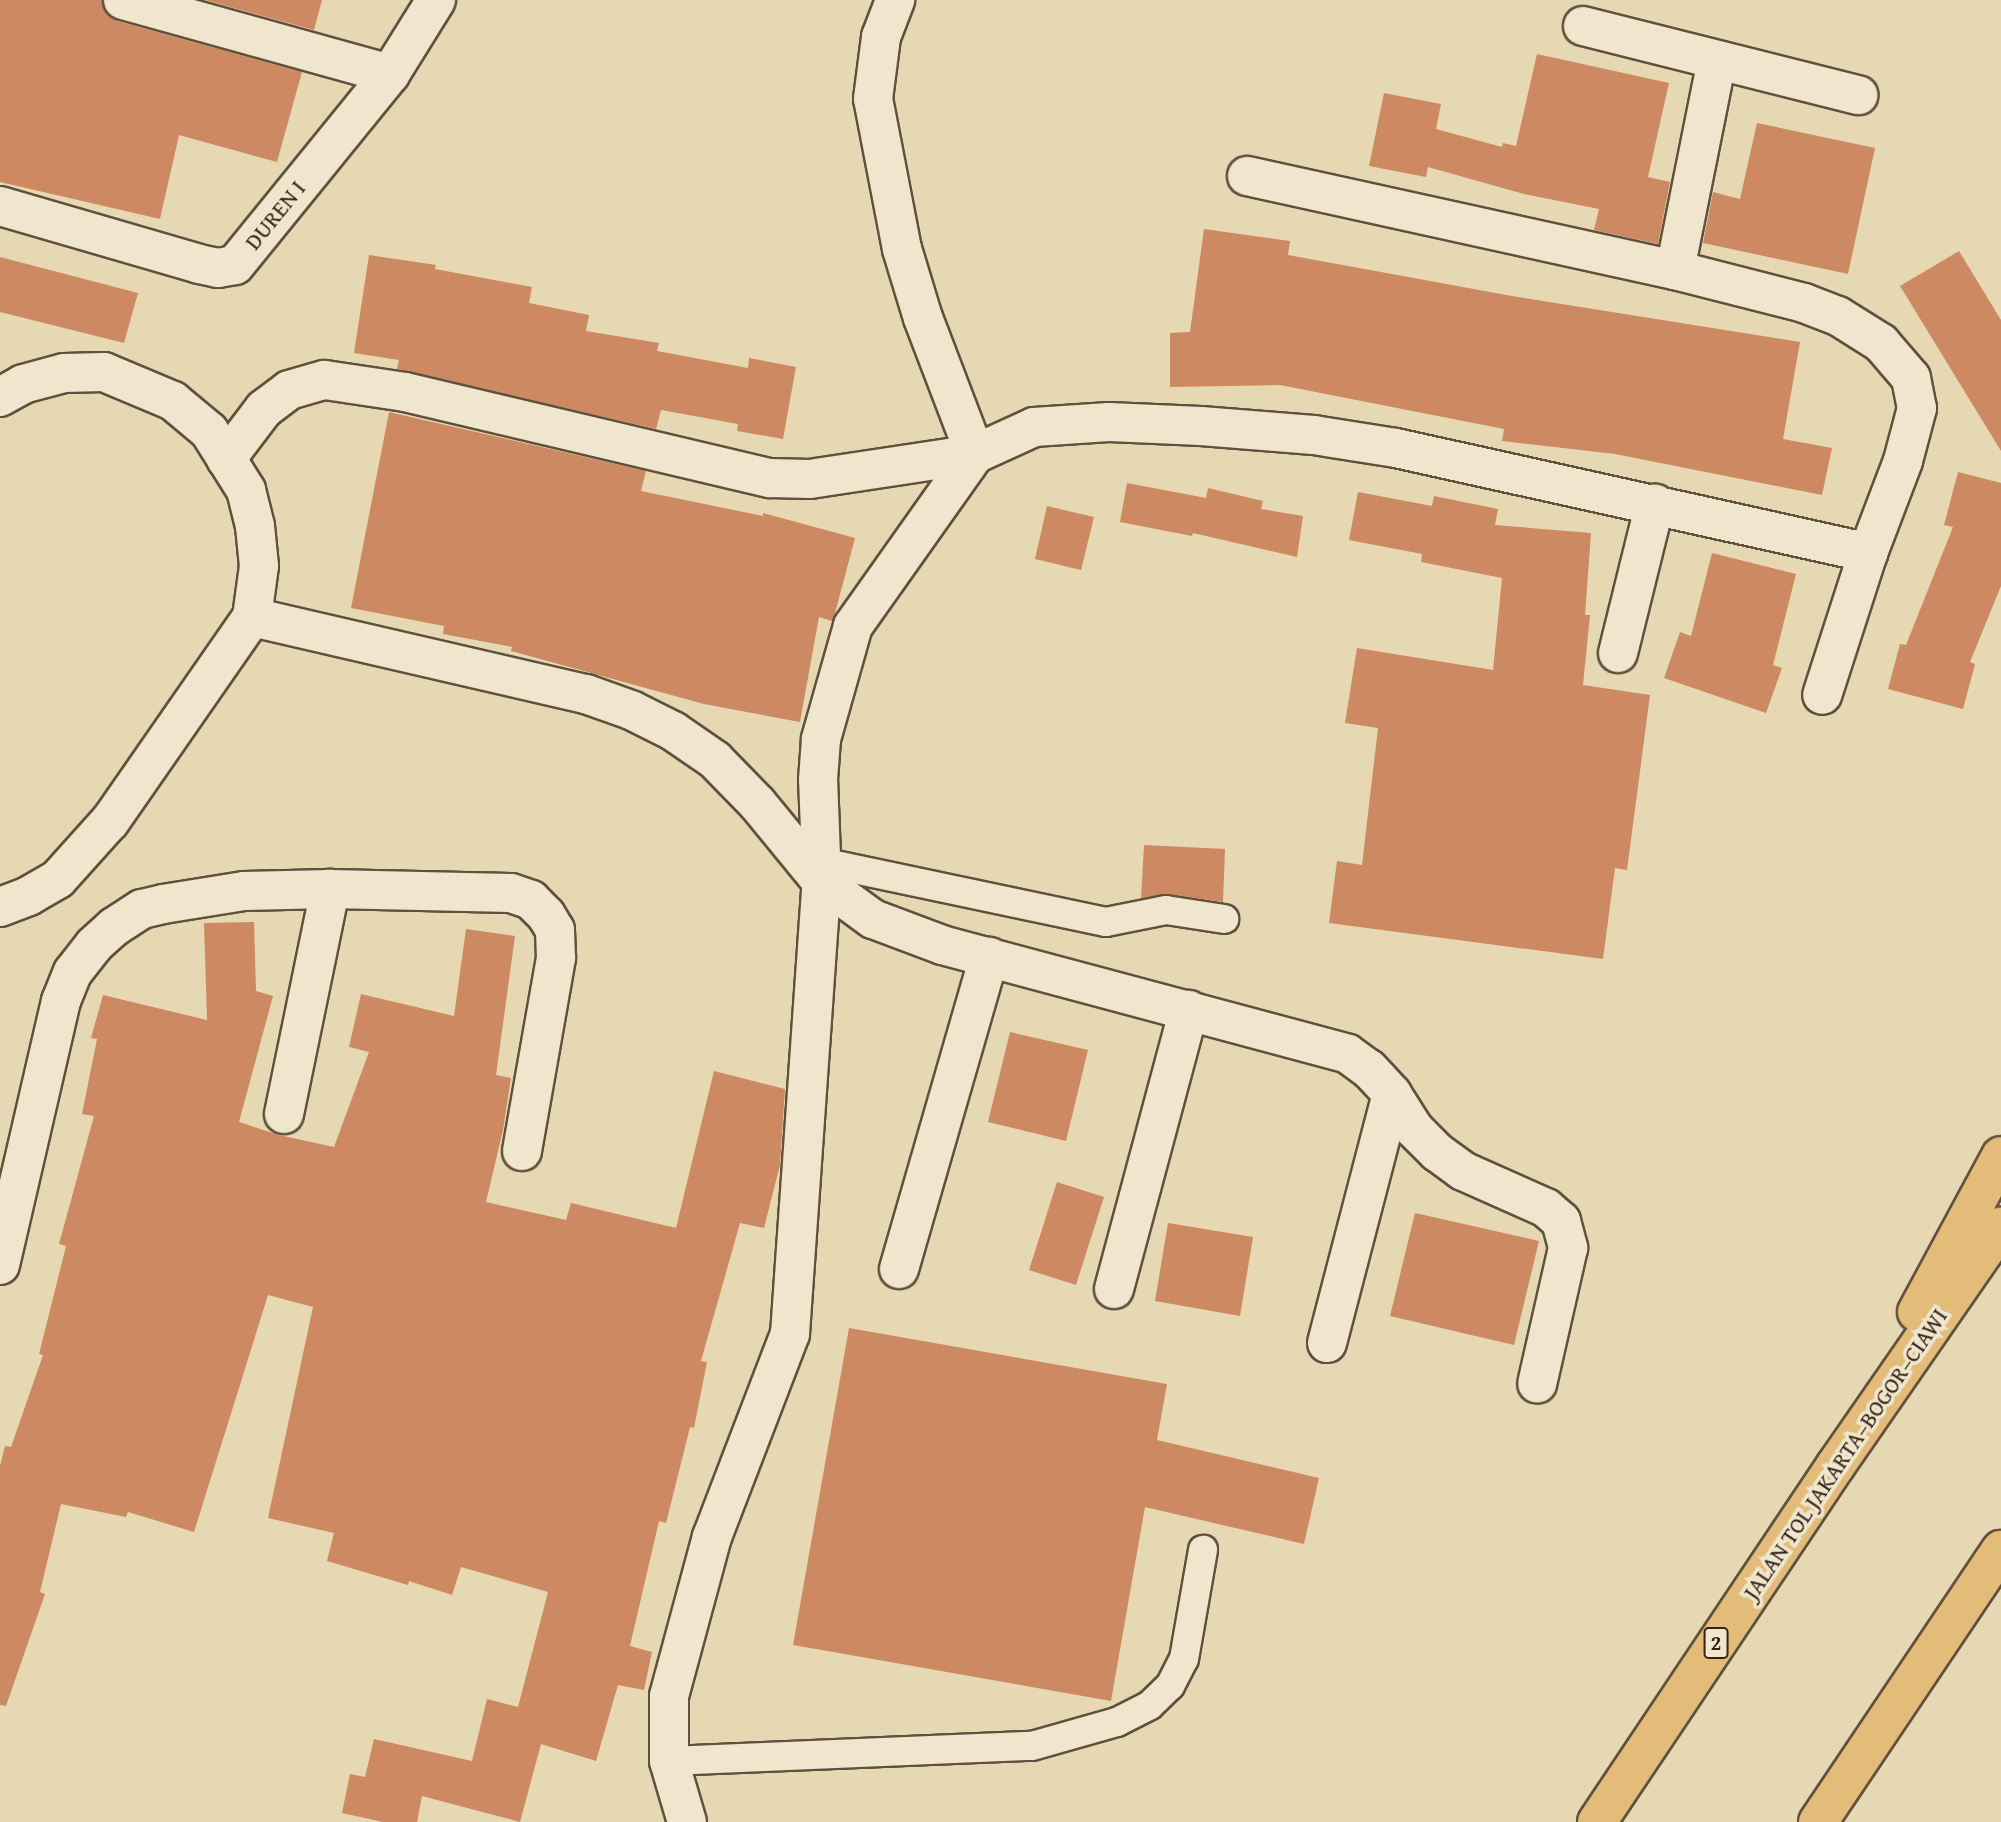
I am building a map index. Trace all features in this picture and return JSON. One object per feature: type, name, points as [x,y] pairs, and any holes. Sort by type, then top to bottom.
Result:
[{"type":"highway","points":[[1836,1465],[2001,1156]]},
{"type":"highway","name":"JALAN TOL JAKARTA–BOGOR–CIAWI","points":[[1597,1822],[1836,1465],[2001,1227]]},
{"type":"highway","points":[[1818,1822],[2001,1550]]},
{"type":"highway","points":[[1868,1748],[2001,1592]]},
{"type":"street","points":[[123,0],[390,74],[436,0]]},
{"type":"street","points":[[895,0],[881,37],[873,99],[902,249],[923,318],[975,454]]},
{"type":"street","points":[[1583,26],[1858,95]]},
{"type":"street","points":[[1675,270],[1717,60]]},
{"type":"street","name":"DUREN I","points":[[0,206],[199,264],[218,268],[235,265],[390,74]]},
{"type":"street","points":[[1247,176],[1675,270],[1804,303],[1838,316],[1881,343],[1911,378],[1917,408],[1903,461],[1868,554],[1822,695]]},
{"type":"street","points":[[0,397],[23,384],[64,373],[104,372],[173,401],[209,431],[246,490],[255,526],[258,566],[252,617],[110,821],[79,857],[48,884],[29,896],[0,907]]},
{"type":"street","points":[[226,459],[264,409],[289,390],[325,380],[405,393],[769,478],[810,479],[975,454],[1034,427],[1110,422],[1201,426],[1314,435],[1396,448],[1655,504],[1868,554]]},
{"type":"street","points":[[687,1822],[669,1761],[669,1696],[712,1537],[790,1334],[822,872],[818,780],[821,739],[853,626],[975,454]]},
{"type":"street","points":[[1618,653],[1655,504]]},
{"type":"street","points":[[252,617],[586,694],[631,710],[673,731],[715,760],[822,872],[873,919],[931,941],[1348,1054],[1369,1069],[1392,1094],[1415,1129],[1446,1158],[1463,1171],[1546,1208],[1561,1221],[1568,1248],[1537,1384]]},
{"type":"street","points":[[284,1114],[330,889]]},
{"type":"street","points":[[0,1265],[61,1000],[73,972],[94,945],[142,909],[163,904],[244,891],[330,889],[511,893],[531,900],[547,915],[555,930],[556,958],[522,1151]]},
{"type":"street","points":[[899,1269],[989,957]]},
{"type":"street","points":[[1114,1289],[1189,1010]]},
{"type":"street","points":[[1327,1343],[1392,1094]]},
{"type":"lane","points":[[822,872],[1106,922],[1166,911],[1224,919]]},
{"type":"lane","points":[[669,1761],[1032,1746],[1117,1722],[1150,1705],[1160,1696],[1170,1686],[1184,1659],[1203,1550]]},
{"type":"building","points":[[0,0],[102,0],[107,15],[117,21],[302,72],[277,162],[179,135],[160,219],[0,182]]},
{"type":"building","points":[[205,0],[322,0],[314,30]]},
{"type":"building","points":[[1537,54],[1669,83],[1648,177],[1670,182],[1658,244],[1594,230],[1599,209],[1524,194],[1428,167],[1426,177],[1369,166],[1384,93],[1441,104],[1436,129],[1502,147],[1503,143],[1516,146]]},
{"type":"building","points":[[1757,123],[1875,148],[1848,274],[1703,243],[1713,192],[1740,199]]},
{"type":"building","points":[[1204,229],[1290,241],[1288,255],[1512,296],[1800,342],[1783,439],[1832,448],[1822,495],[1615,454],[1502,441],[1504,429],[1280,385],[1170,387],[1170,333],[1190,332]]},
{"type":"building","points":[[1959,251],[2001,320],[2001,451],[1900,286]]},
{"type":"building","points":[[369,255],[436,265],[435,269],[532,287],[529,303],[589,315],[586,331],[659,343],[657,351],[748,368],[749,358],[796,367],[783,439],[737,431],[738,424],[661,410],[656,429],[397,369],[399,360],[354,353]]},
{"type":"building","points":[[0,257],[138,293],[124,343],[0,312]]},
{"type":"building","points":[[389,412],[646,471],[641,491],[763,516],[763,513],[855,538],[832,621],[819,617],[800,722],[704,704],[511,651],[512,647],[443,634],[444,626],[351,608]]},
{"type":"building","points":[[1958,472],[2001,483],[2001,586],[1970,662],[1975,664],[1963,709],[1888,689],[1900,644],[1906,645],[1953,527],[1944,525]]},
{"type":"building","points":[[1127,483],[1206,498],[1208,488],[1263,501],[1261,509],[1303,516],[1297,557],[1193,533],[1192,536],[1120,522]]},
{"type":"building","points":[[1358,492],[1432,506],[1434,496],[1498,509],[1495,525],[1591,533],[1585,615],[1590,615],[1583,685],[1650,695],[1627,870],[1615,868],[1603,959],[1329,923],[1337,861],[1362,865],[1378,728],[1345,723],[1357,648],[1493,670],[1502,578],[1421,562],[1422,554],[1349,540]]},
{"type":"building","points":[[1047,506],[1094,517],[1081,570],[1035,559]]},
{"type":"building","points":[[1712,553],[1796,574],[1773,665],[1782,668],[1766,713],[1664,678],[1680,632],[1691,636]]},
{"type":"building","points":[[1144,845],[1225,849],[1223,902],[1168,894],[1141,898]]},
{"type":"building","points":[[254,922],[256,991],[273,996],[239,1122],[279,1135],[334,1147],[369,1052],[349,1047],[361,994],[454,1016],[466,929],[515,936],[496,1075],[511,1078],[503,1130],[486,1202],[566,1220],[571,1203],[676,1228],[714,1071],[785,1089],[780,1165],[764,1228],[740,1223],[701,1361],[707,1362],[694,1428],[690,1427],[666,1523],[659,1521],[630,1646],[652,1652],[644,1690],[618,1685],[596,1761],[541,1744],[520,1822],[422,1796],[417,1822],[383,1822],[342,1813],[350,1774],[365,1777],[374,1739],[472,1761],[487,1699],[518,1707],[548,1592],[461,1567],[452,1595],[409,1581],[408,1585],[327,1561],[334,1533],[268,1518],[313,1307],[268,1295],[194,1532],[128,1512],[126,1517],[61,1504],[40,1592],[45,1594],[6,1706],[0,1705],[0,1466],[5,1446],[11,1447],[43,1355],[39,1354],[66,1246],[59,1244],[94,1116],[82,1114],[97,1039],[91,1038],[103,995],[207,1020],[204,923]]},
{"type":"building","points":[[1010,1032],[1088,1050],[1066,1141],[988,1122]]},
{"type":"building","points":[[1057,1182],[1104,1197],[1076,1285],[1029,1270]]},
{"type":"building","points":[[1415,1213],[1539,1241],[1514,1345],[1390,1316]]},
{"type":"building","points":[[1168,1223],[1253,1237],[1240,1316],[1155,1301]]},
{"type":"building","points":[[849,1328],[1167,1384],[1157,1440],[1319,1478],[1304,1544],[1145,1507],[1111,1701],[793,1645]]}]
